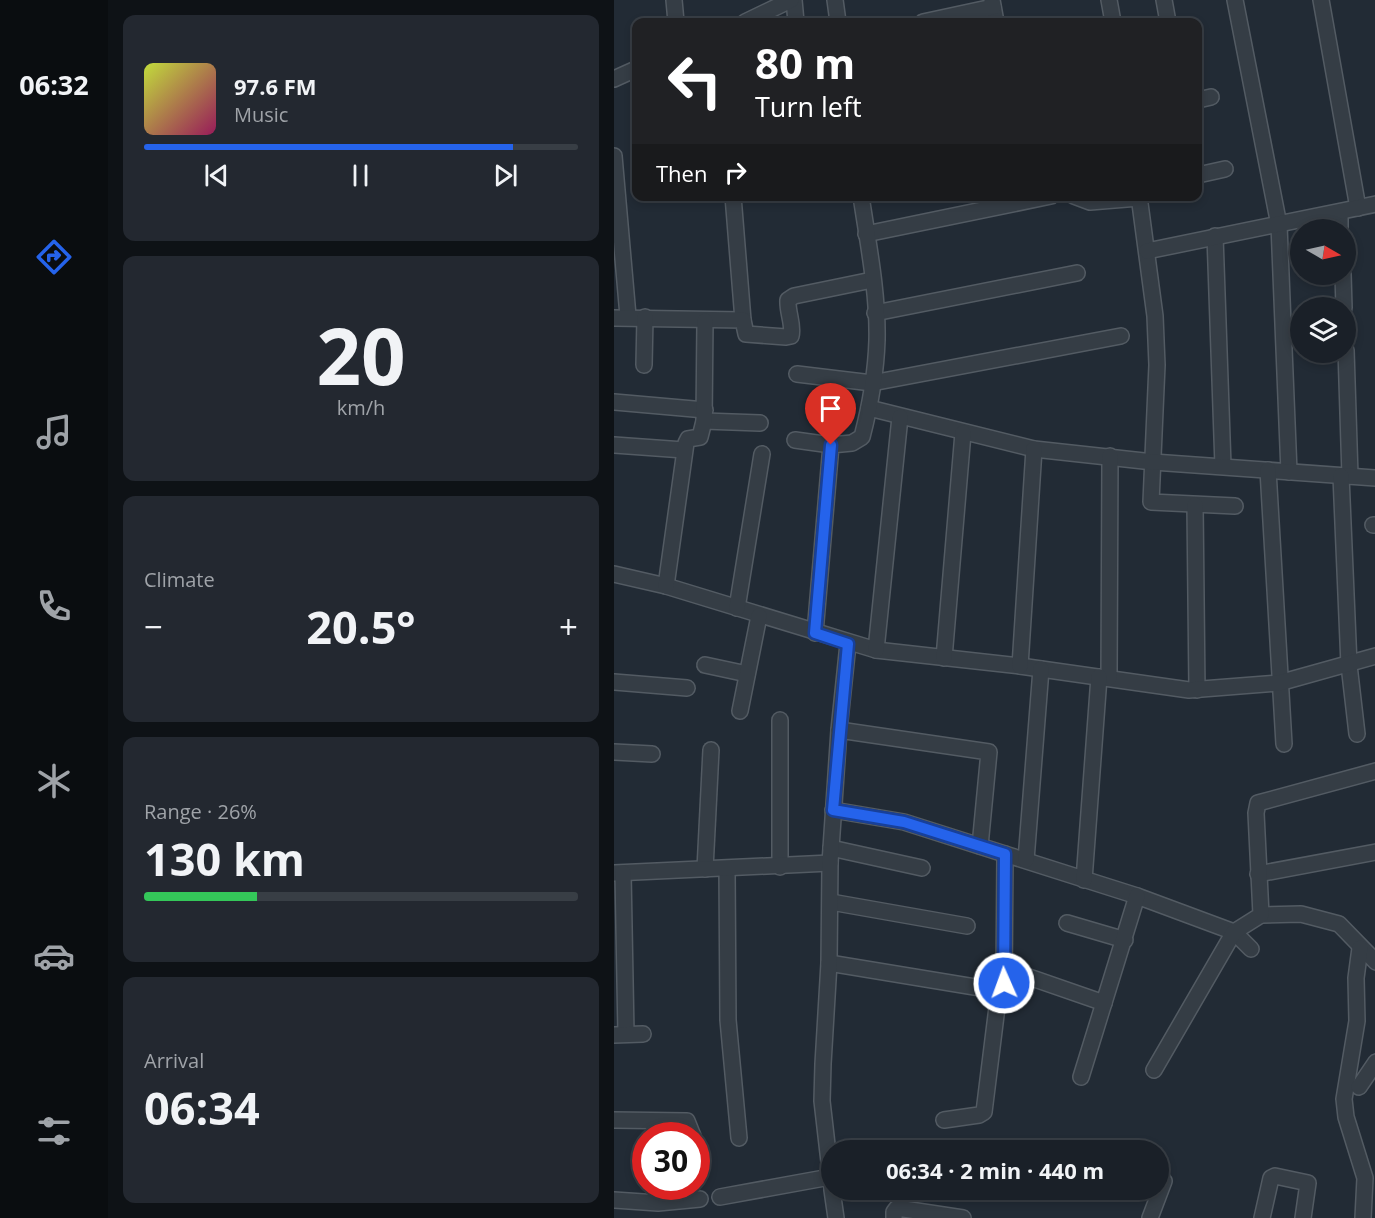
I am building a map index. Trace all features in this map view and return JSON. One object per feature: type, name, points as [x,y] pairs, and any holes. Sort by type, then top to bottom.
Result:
[{"type":"street","points":[[674,0],[676,18]]},
{"type":"street","points":[[754,18],[792,0],[795,18]]},
{"type":"street","points":[[835,0],[837,18]]},
{"type":"street","points":[[1109,0],[1112,18]]},
{"type":"street","points":[[1164,0],[1167,18]]},
{"type":"street","points":[[1235,0],[1279,225],[1289,472]]},
{"type":"street","points":[[1147,251],[1215,236],[1370,208],[1321,0]]},
{"type":"street","points":[[938,18],[993,3],[995,18]]},
{"type":"street","points":[[614,79],[632,71]]},
{"type":"street","points":[[614,156],[621,317],[706,321],[743,320]]},
{"type":"street","points":[[1202,174],[1225,169]]},
{"type":"street","points":[[733,201],[746,334],[791,336],[788,300],[794,296],[872,280]]},
{"type":"street","points":[[795,440],[831,445],[859,441],[869,408],[877,341],[862,201]]},
{"type":"street","points":[[866,234],[1026,201]]},
{"type":"street","points":[[1140,201],[1147,251],[1157,365],[1151,502],[1235,506]]},
{"type":"street","points":[[1340,212],[1340,219]]},
{"type":"street","points":[[1215,236],[1223,466]]},
{"type":"street","points":[[875,313],[1077,273]]},
{"type":"street","points":[[644,365],[645,317]]},
{"type":"street","points":[[666,586],[686,441],[700,437],[705,416],[706,321]]},
{"type":"street","points":[[797,374],[872,383],[1121,336]]},
{"type":"street","points":[[1346,363],[1349,665],[1357,734]]},
{"type":"street","points":[[614,402],[760,423]]},
{"type":"street","points":[[869,408],[963,434],[1034,449],[1153,462],[1376,478]]},
{"type":"street","points":[[876,650],[900,417]]},
{"type":"street","points":[[944,658],[963,434]]},
{"type":"street","points":[[614,445],[684,450]]},
{"type":"street","points":[[815,633],[831,445]]},
{"type":"street","points":[[1020,666],[1034,449]]},
{"type":"street","points":[[737,608],[762,454]]},
{"type":"street","points":[[1084,880],[1104,678],[1110,456]]},
{"type":"street","points":[[1268,470],[1284,744]]},
{"type":"street","points":[[1195,505],[1197,690]]},
{"type":"street","points":[[614,574],[666,586],[848,644],[876,650],[1020,666],[1197,690],[1279,683],[1376,656]]},
{"type":"street","points":[[740,711],[758,616]]},
{"type":"street","points":[[826,1140],[822,1101],[833,810],[848,644]]},
{"type":"street","points":[[705,665],[747,674]]},
{"type":"street","points":[[1026,860],[1042,669]]},
{"type":"street","points":[[614,682],[687,688]]},
{"type":"street","points":[[780,720],[780,867]]},
{"type":"street","points":[[839,730],[989,752],[980,846]]},
{"type":"street","points":[[705,869],[711,750]]},
{"type":"street","points":[[614,752],[652,754]]},
{"type":"street","points":[[1262,915],[1258,874],[1256,813],[1258,804],[1267,799],[1376,771]]},
{"type":"street","points":[[833,810],[904,822],[1137,896],[1234,932],[1251,949]]},
{"type":"street","points":[[1258,874],[1376,852]]},
{"type":"street","points":[[944,1120],[979,1115],[984,1112],[999,991],[1004,983],[1005,854]]},
{"type":"street","points":[[643,1034],[620,1034],[618,873],[780,867],[831,856],[922,868]]},
{"type":"street","points":[[727,869],[728,1020],[739,1138]]},
{"type":"street","points":[[1080,1077],[1137,896]]},
{"type":"street","points":[[831,902],[967,926]]},
{"type":"street","points":[[1154,1070],[1234,932],[1262,915],[1301,914],[1339,924],[1366,950],[1356,978],[1357,1021],[1344,1099],[1346,1117],[1370,1179],[1363,1218]]},
{"type":"street","points":[[1067,922],[1125,940]]},
{"type":"street","points":[[829,963],[999,991]]},
{"type":"street","points":[[1003,968],[1104,1003]]},
{"type":"street","points":[[1359,1086],[1376,1062]]},
{"type":"street","points":[[614,1120],[687,1122]]},
{"type":"street","points":[[1262,1218],[1271,1179],[1275,1176],[1308,1183],[1303,1218]]},
{"type":"street","points":[[720,1197],[821,1186]]},
{"type":"street","points":[[614,1200],[658,1203],[690,1200]]},
{"type":"street","points":[[833,1200],[836,1218]]},
{"type":"street","points":[[1150,1218],[1157,1200]]},
{"type":"street","points":[[894,1218],[897,1208],[963,1218]]},
{"type":"route","points":[[831,445],[815,633],[848,644],[833,810],[904,822],[1005,854],[1004,983]]}]
